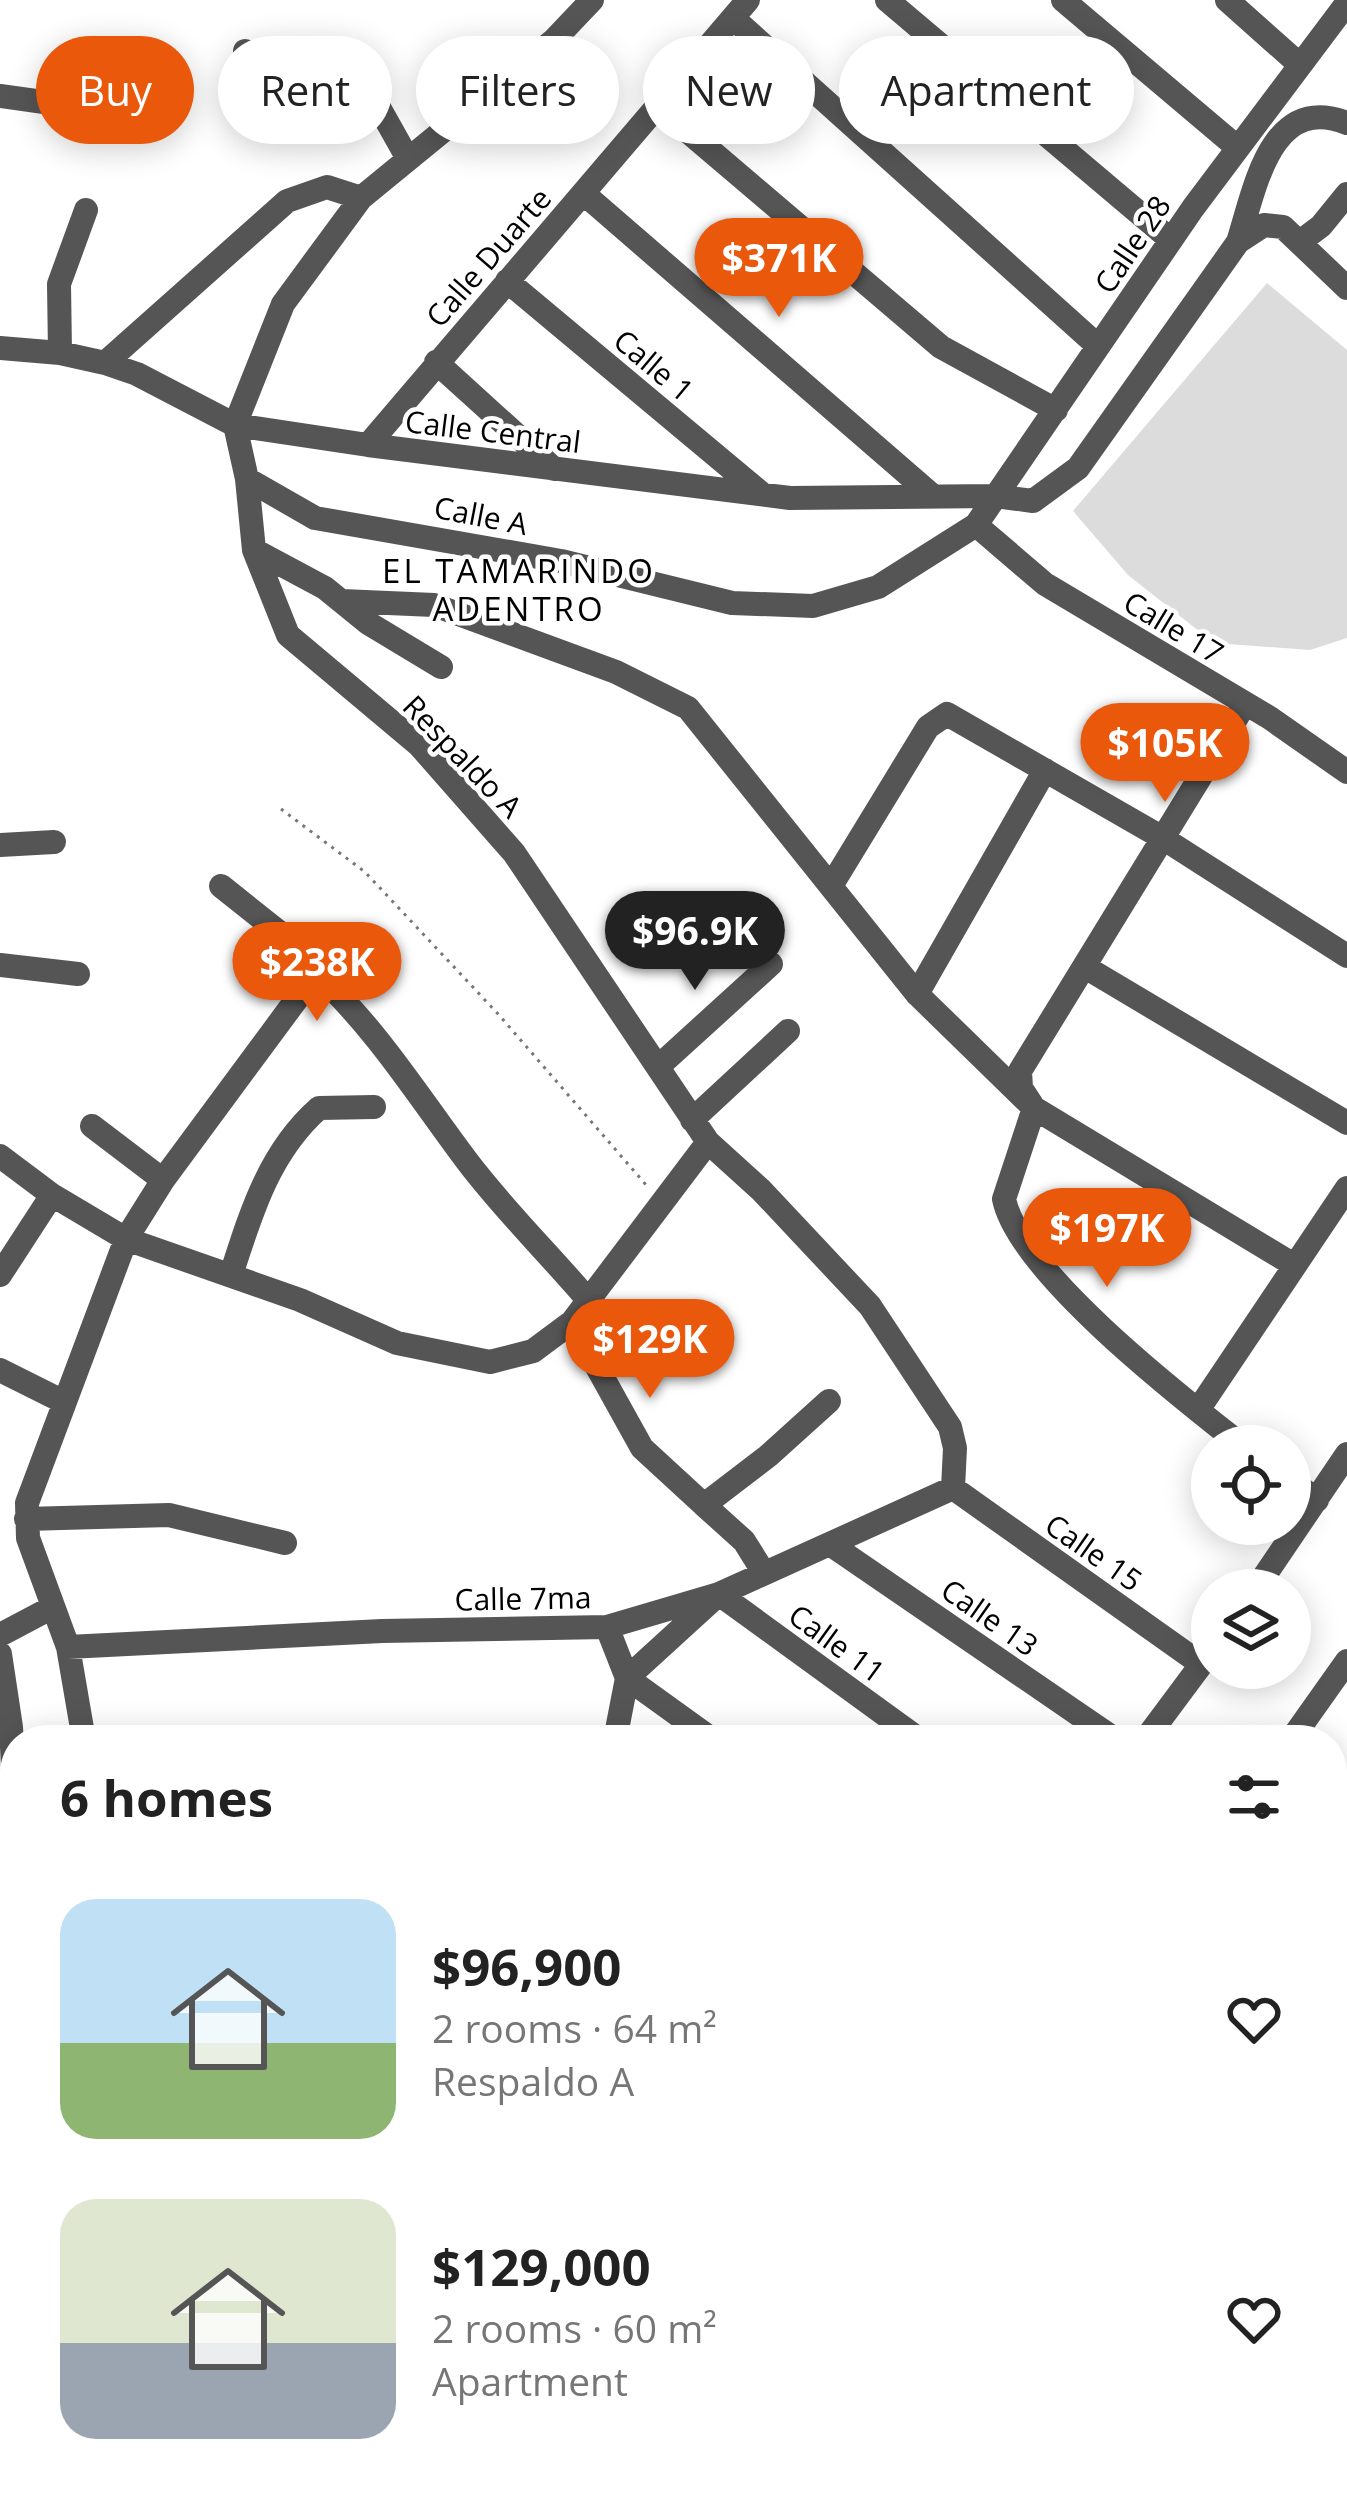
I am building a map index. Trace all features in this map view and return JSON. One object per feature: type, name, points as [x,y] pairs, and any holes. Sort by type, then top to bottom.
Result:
[{"type":"street","points":[[235,425],[283,304],[361,198],[554,40],[592,0]]},
{"type":"street","points":[[887,0],[1171,240]]},
{"type":"street","points":[[1063,0],[1238,148]]},
{"type":"street","points":[[1227,0],[1300,65]]},
{"type":"street","name":"Calle 28","points":[[976,525],[1171,240],[1347,3]]},
{"type":"street","points":[[740,9],[1098,346]]},
{"type":"street","name":"Calle Duarte","points":[[717,36],[740,9]]},
{"type":"street","points":[[0,96],[36,101]]},
{"type":"street","name":"Calle Central","points":[[0,348],[105,363],[137,374],[235,425],[368,445],[764,495],[995,496],[1033,501],[1078,468],[1238,242],[1269,149],[1289,125],[1325,116],[1347,123]]},
{"type":"street","name":"Calle Duarte","points":[[368,445],[643,124]]},
{"type":"street","points":[[392,130],[408,159]]},
{"type":"street","points":[[703,144],[941,347],[1056,410]]},
{"type":"street","points":[[105,363],[286,201],[327,187],[361,198]]},
{"type":"street","points":[[584,193],[932,496]]},
{"type":"street","points":[[1301,241],[1321,226],[1347,194]]},
{"type":"street","points":[[60,353],[59,284],[86,209]]},
{"type":"street","points":[[1238,242],[1264,225],[1283,227],[1347,288]]},
{"type":"street","name":"Calle 1","points":[[507,281],[764,495]]},
{"type":"street","points":[[436,362],[554,469]]},
{"type":"street","name":"Respaldo A","points":[[235,425],[247,479],[254,550],[288,635],[419,745],[514,853],[708,1142],[761,1190],[869,1306],[950,1426],[956,1448],[953,1488]]},
{"type":"street","name":"Calle A","points":[[247,479],[314,518],[561,560],[732,603],[813,606],[878,587],[976,525]]},
{"type":"street","name":"Calle 17","points":[[976,525],[1045,584],[1245,704],[1347,772]]},
{"type":"street","points":[[254,550],[325,587],[368,623],[441,668]]},
{"type":"street","points":[[342,601],[434,605],[616,672],[688,708],[917,994],[1034,1108],[1294,1265]]},
{"type":"street","points":[[1034,1108],[1021,1088],[1020,1071],[1245,704]]},
{"type":"street","points":[[831,886],[928,728],[947,714],[1161,837],[1347,956]]},
{"type":"street","points":[[917,994],[1045,770]]},
{"type":"street","points":[[0,845],[54,842]]},
{"type":"street","points":[[220,886],[300,949],[316,974],[402,1067],[469,1163],[589,1301]]},
{"type":"street","points":[[659,1066],[771,964]]},
{"type":"street","points":[[0,965],[78,974]]},
{"type":"street","points":[[1085,968],[1347,1123]]},
{"type":"street","points":[[81,1725],[68,1648],[51,1608],[26,1520],[27,1503],[126,1239],[163,1180],[316,974]]},
{"type":"street","points":[[692,1120],[788,1031]]},
{"type":"street","points":[[232,1275],[256,1195],[295,1130],[319,1108],[374,1107]]},
{"type":"street","points":[[1034,1108],[1004,1199],[1007,1214],[1036,1255],[1104,1329],[1217,1425]]},
{"type":"street","points":[[92,1126],[163,1180]]},
{"type":"street","points":[[0,1156],[52,1195],[126,1239],[299,1300],[397,1343],[490,1362],[532,1351],[572,1322],[708,1142]]},
{"type":"street","points":[[1198,1410],[1347,1188]]},
{"type":"street","points":[[0,1275],[52,1195]]},
{"type":"street","points":[[572,1322],[642,1448],[743,1541],[764,1573]]},
{"type":"street","points":[[0,1370],[64,1402]]},
{"type":"street","points":[[704,1505],[829,1401]]},
{"type":"street","points":[[1269,1569],[1347,1454]]},
{"type":"street","name":"Calle 7ma","points":[[68,1648],[382,1631],[607,1627],[718,1594],[953,1488]]},
{"type":"street","name":"Calle 15","points":[[953,1488],[1191,1646]]},
{"type":"street","points":[[1311,1496],[1317,1500]]},
{"type":"street","points":[[26,1520],[169,1515],[285,1543]]},
{"type":"street","name":"Calle 13","points":[[830,1544],[1093,1725]]},
{"type":"street","points":[[627,1678],[718,1594]]},
{"type":"street","name":"Calle 11","points":[[718,1594],[899,1725]]},
{"type":"street","points":[[0,1635],[51,1608]]},
{"type":"street","points":[[607,1627],[627,1678],[619,1725]]},
{"type":"street","points":[[0,1654],[11,1725]]},
{"type":"street","points":[[1302,1725],[1347,1661]]},
{"type":"street","points":[[627,1678],[692,1725]]},
{"type":"street","points":[[1156,1725],[1191,1678]]},
{"type":"path","points":[[281,809],[365,872],[499,1015],[664,1205]]},
{"type":"shaded area","points":[[1267,283],[1347,350],[1347,638],[1310,650],[1214,643],[1128,575],[1073,511]]},
{"type":"district","name":"EL TAMARINDO ADENTRO","points":[[519,589]]}]
